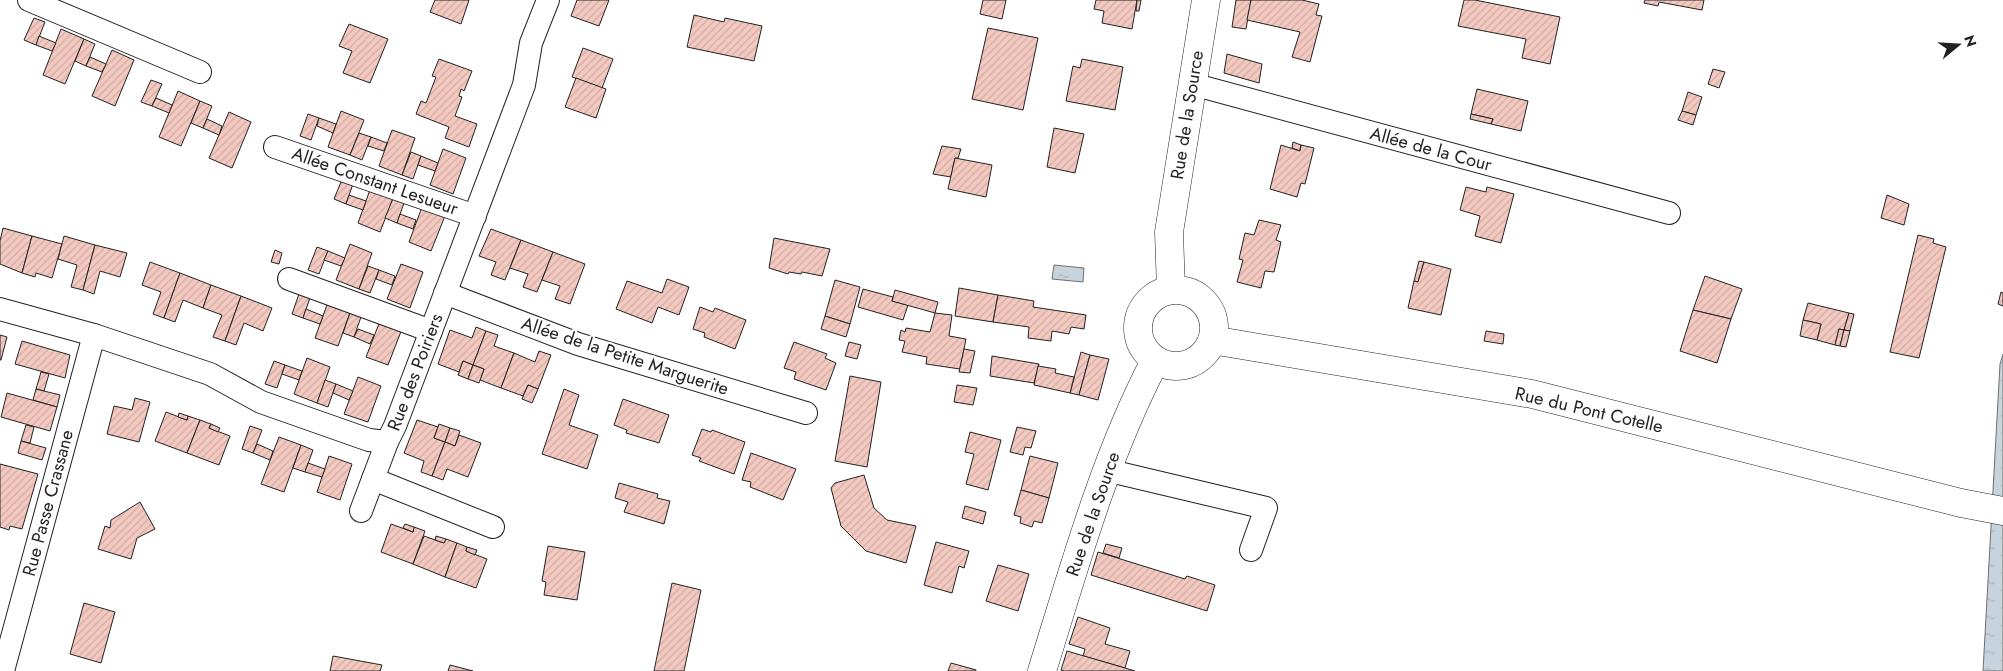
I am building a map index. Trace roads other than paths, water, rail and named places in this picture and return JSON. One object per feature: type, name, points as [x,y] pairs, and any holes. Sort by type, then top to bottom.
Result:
[{"type":"main road","name":"Rue de la Source","points":[[1171,290],[1169,232],[1206,0]]},
{"type":"main road","points":[[1171,290],[1194,294],[1205,302],[1211,314],[1214,327],[1212,340],[1207,350],[1189,364],[1178,367],[1155,361],[1146,353],[1140,343],[1138,320],[1150,300],[1160,293],[1171,290]]},
{"type":"main road","name":"Rue du Pont Cotelle","points":[[1212,340],[1532,394],[1960,503],[2003,511]]},
{"type":"main road","name":"Rue de la Source","points":[[1042,671],[1090,512],[1132,405],[1155,361]]},
{"type":"street","points":[[29,0],[200,72]]},
{"type":"street","name":"Rue des Poiriers","points":[[0,309],[94,335],[210,374],[261,402],[369,440],[387,442],[524,85],[532,43],[548,0]]},
{"type":"street","name":"Allée de la Cour","points":[[1192,84],[1669,213]]},
{"type":"street","name":"Allée Constant Lesueur","points":[[275,147],[475,216]]},
{"type":"street","points":[[289,279],[431,331]]},
{"type":"street","name":"Allée de la Petite Marguerite","points":[[445,294],[578,344],[806,413]]},
{"type":"street","name":"Rue Passe Crassane","points":[[3,671],[94,335]]},
{"type":"street","points":[[361,511],[387,442]]},
{"type":"street","points":[[1106,470],[1266,508],[1251,550]]},
{"type":"street","points":[[373,479],[492,528]]},
{"type":"water","points":[[1054,265],[1084,268],[1083,282],[1052,279]]},
{"type":"water","points":[[2003,354],[2003,671],[1983,671],[2000,364]]}]
